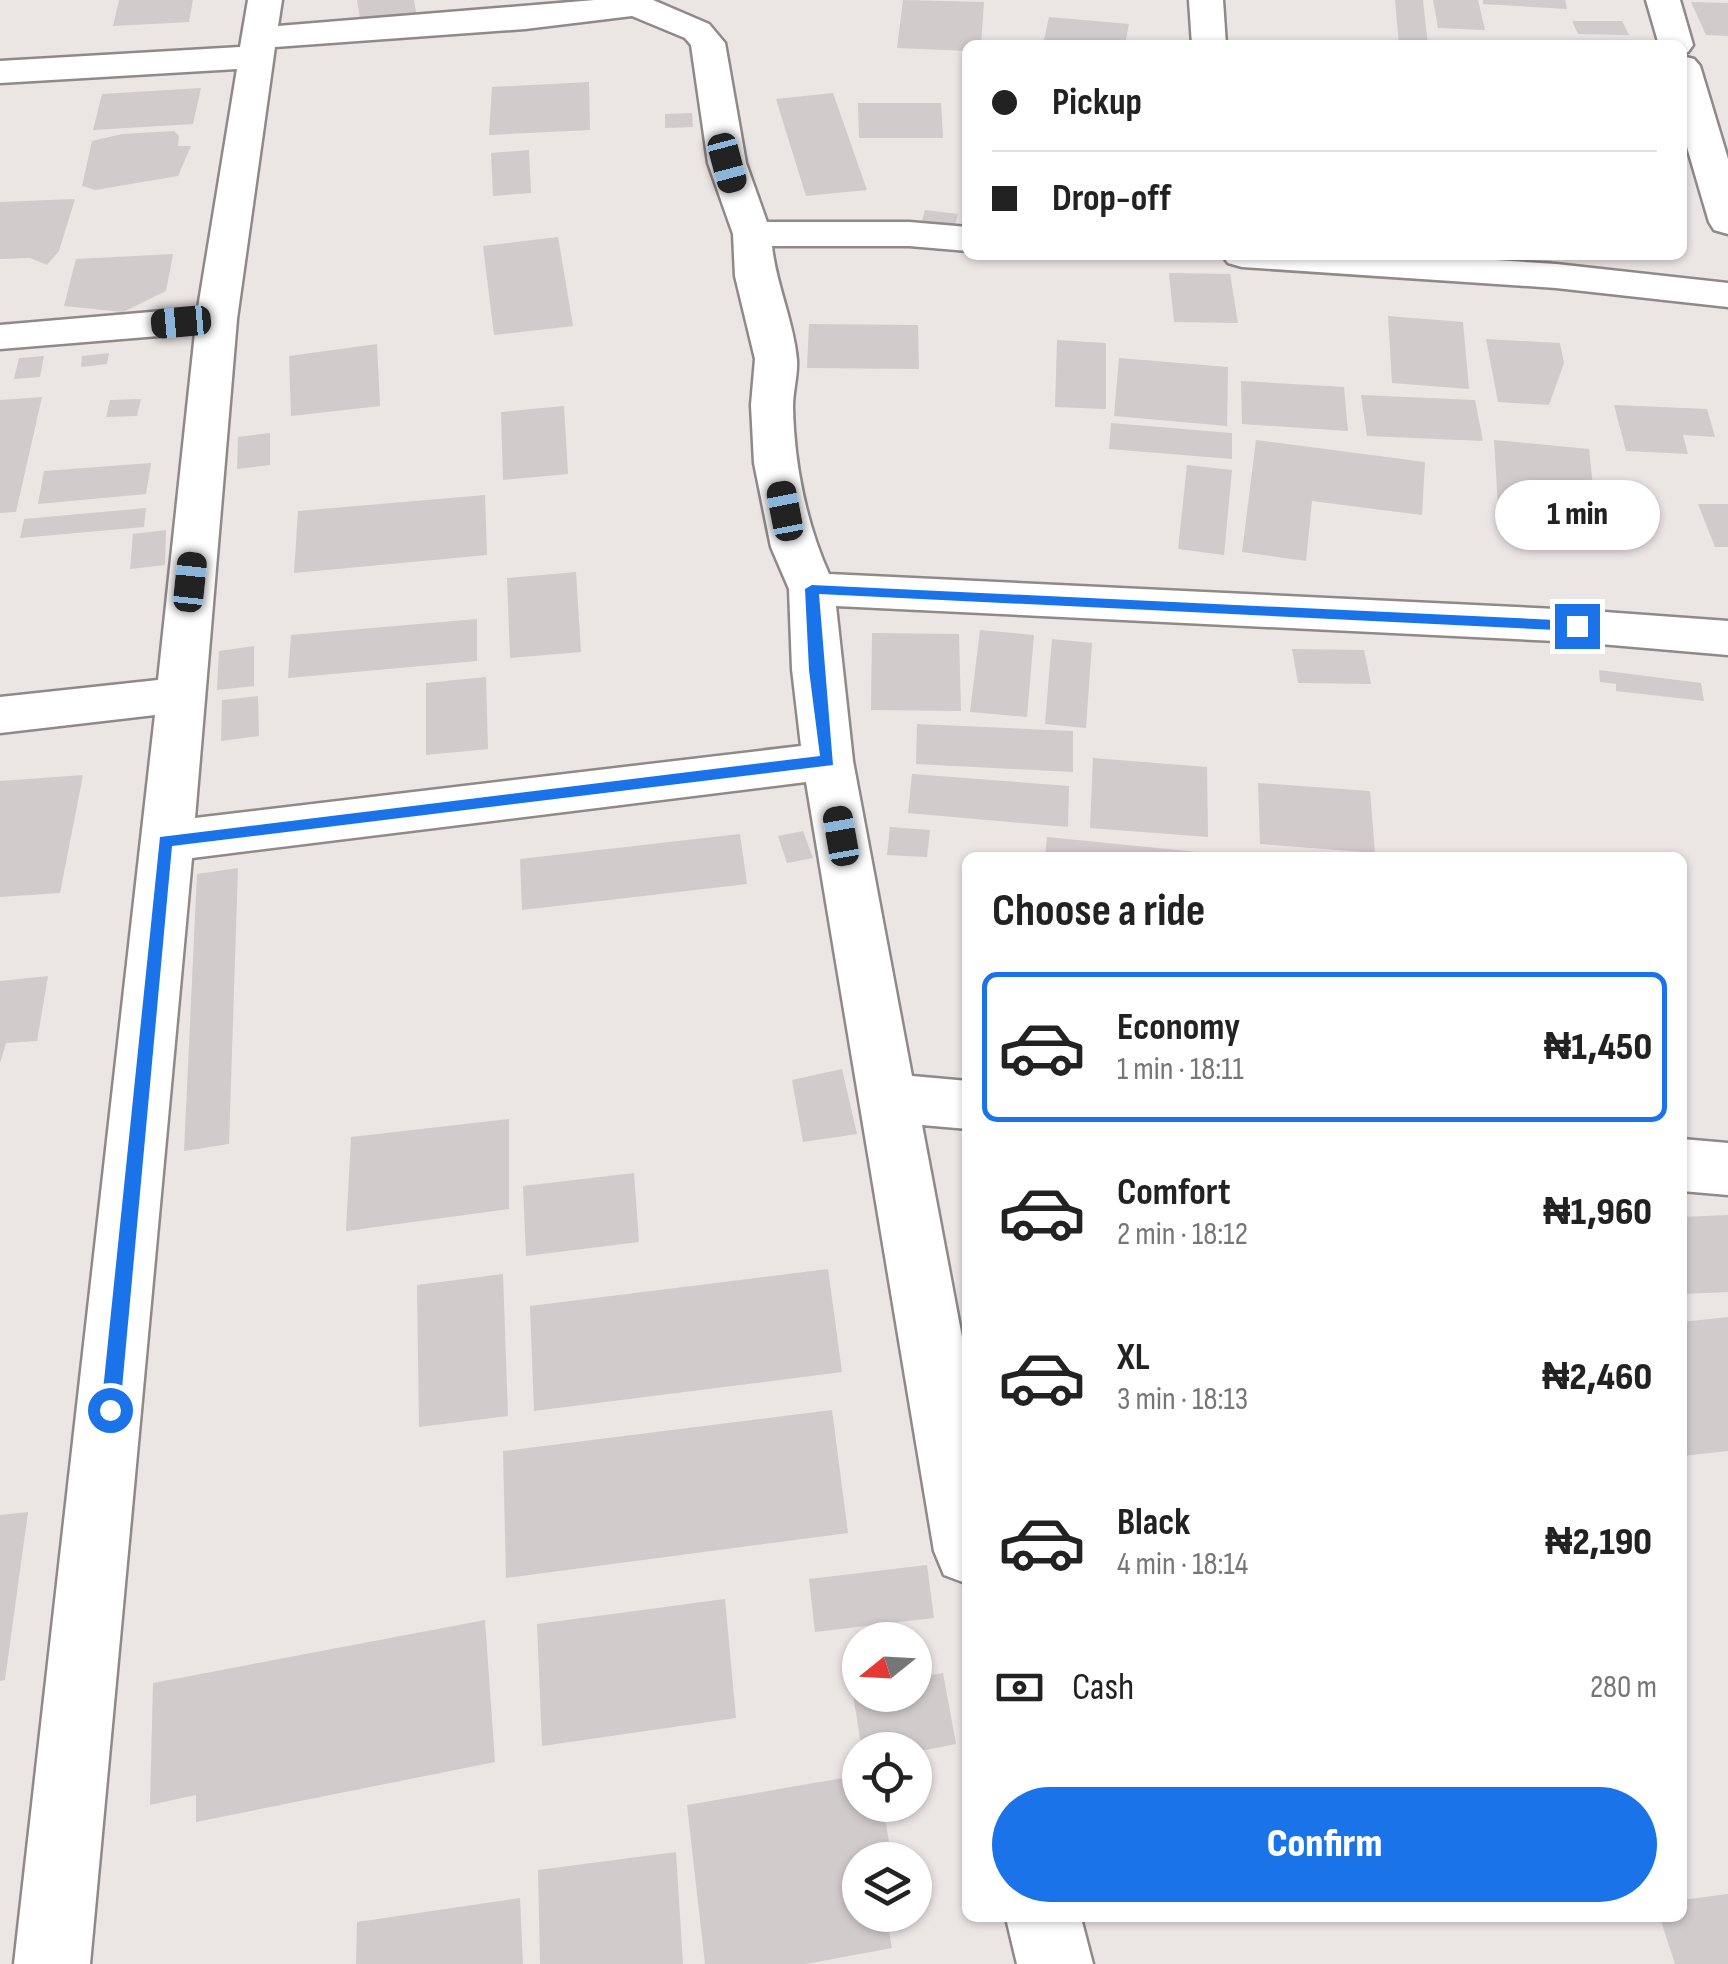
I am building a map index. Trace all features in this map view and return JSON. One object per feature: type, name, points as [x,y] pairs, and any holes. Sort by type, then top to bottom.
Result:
[{"type":"street","points":[[1206,0],[1209,40]]},
{"type":"street","points":[[1663,0],[1675,40]]},
{"type":"street","points":[[0,72],[260,31],[525,19],[634,2],[697,31],[708,43],[727,163],[752,234],[755,276],[776,360],[772,405],[776,463],[794,547],[812,589],[816,670],[828,761],[962,1517]]},
{"type":"street","points":[[52,1964],[148,1054],[217,319],[260,31]]},
{"type":"street","points":[[1687,83],[1728,222]]},
{"type":"street","points":[[752,234],[909,234],[962,239]]},
{"type":"street","points":[[1317,260],[1556,276],[1728,294]]},
{"type":"street","points":[[0,337],[217,319]]},
{"type":"street","points":[[812,589],[1577,626],[1728,638]]},
{"type":"street","points":[[0,714],[179,695]]},
{"type":"street","points":[[165,841],[828,761]]},
{"type":"street","points":[[887,1098],[962,1104]]},
{"type":"street","points":[[1687,1165],[1728,1169]]},
{"type":"street","points":[[1045,1922],[1055,1964]]},
{"type":"building","points":[[119,0],[193,0],[189,22],[113,26]]},
{"type":"building","points":[[357,0],[414,0],[417,17],[361,24]]},
{"type":"building","points":[[903,0],[984,2],[981,40],[962,40],[962,51],[897,48]]},
{"type":"building","points":[[1395,0],[1423,0],[1427,40],[1399,40]]},
{"type":"building","points":[[1433,0],[1478,0],[1485,30],[1438,28]]},
{"type":"building","points":[[1483,0],[1565,0],[1567,9],[1483,4]]},
{"type":"building","points":[[1691,2],[1728,3],[1728,36],[1706,35]]},
{"type":"building","points":[[1049,17],[1129,24],[1126,40],[1044,40]]},
{"type":"building","points":[[1572,21],[1622,21],[1629,35],[1578,34]]},
{"type":"building","points":[[589,82],[590,130],[489,135],[492,87]]},
{"type":"building","points":[[201,88],[193,124],[93,130],[102,94]]},
{"type":"building","points":[[833,93],[867,190],[806,196],[776,99]]},
{"type":"building","points":[[858,103],[941,103],[943,138],[859,138]]},
{"type":"building","points":[[692,113],[693,127],[665,128],[665,114]]},
{"type":"building","points":[[174,131],[179,136],[178,146],[191,146],[178,176],[95,190],[82,186],[92,141],[122,134]]},
{"type":"building","points":[[529,150],[531,193],[493,196],[491,153]]},
{"type":"building","points":[[75,199],[59,251],[47,265],[30,258],[0,259],[0,202]]},
{"type":"building","points":[[925,210],[958,214],[953,232],[920,228]]},
{"type":"building","points":[[558,237],[573,326],[494,335],[483,246]]},
{"type":"building","points":[[173,254],[166,291],[123,312],[64,306],[76,259]]},
{"type":"building","points":[[1552,260],[1553,268],[1465,262]]},
{"type":"building","points":[[1169,273],[1230,274],[1238,323],[1174,322]]},
{"type":"building","points":[[1388,316],[1463,322],[1469,389],[1392,383]]},
{"type":"building","points":[[809,324],[918,325],[919,369],[807,368]]},
{"type":"building","points":[[1486,339],[1560,343],[1564,363],[1549,405],[1498,402]]},
{"type":"building","points":[[1057,340],[1106,343],[1106,409],[1055,407]]},
{"type":"building","points":[[377,344],[380,406],[291,416],[289,356]]},
{"type":"building","points":[[109,353],[107,364],[81,367],[82,356]]},
{"type":"building","points":[[44,356],[40,377],[14,379],[19,358]]},
{"type":"building","points":[[1119,358],[1228,367],[1227,426],[1114,416]]},
{"type":"building","points":[[1241,381],[1344,387],[1348,431],[1242,424]]},
{"type":"building","points":[[1361,395],[1475,400],[1483,441],[1367,436]]},
{"type":"building","points":[[42,397],[16,512],[0,513],[0,400]]},
{"type":"building","points":[[141,399],[137,416],[106,417],[110,400]]},
{"type":"building","points":[[1614,405],[1707,409],[1715,437],[1683,435],[1688,454],[1626,451]]},
{"type":"building","points":[[564,406],[568,474],[503,480],[501,412]]},
{"type":"building","points":[[1111,423],[1232,433],[1232,459],[1109,449]]},
{"type":"building","points":[[270,433],[270,465],[237,469],[238,437]]},
{"type":"building","points":[[1256,440],[1425,462],[1422,515],[1312,501],[1306,561],[1242,552]]},
{"type":"building","points":[[1494,440],[1589,449],[1595,505],[1585,515],[1498,506]]},
{"type":"building","points":[[151,463],[146,494],[38,504],[44,471]]},
{"type":"building","points":[[1187,465],[1232,470],[1224,555],[1178,549]]},
{"type":"building","points":[[485,495],[487,555],[294,573],[298,511]]},
{"type":"building","points":[[1698,504],[1728,504],[1728,547],[1715,547]]},
{"type":"building","points":[[146,508],[144,527],[20,538],[24,519]]},
{"type":"building","points":[[166,530],[165,565],[130,569],[133,534]]},
{"type":"building","points":[[576,572],[581,652],[510,658],[507,578]]},
{"type":"building","points":[[477,619],[477,661],[288,678],[291,635]]},
{"type":"building","points":[[980,630],[1034,635],[1027,717],[970,712]]},
{"type":"building","points":[[872,633],[959,634],[961,711],[871,710]]},
{"type":"building","points":[[1052,639],[1092,643],[1086,728],[1045,724]]},
{"type":"building","points":[[254,646],[254,686],[217,690],[219,651]]},
{"type":"building","points":[[1292,649],[1364,650],[1371,684],[1298,683]]},
{"type":"building","points":[[1599,670],[1701,683],[1704,701],[1616,691],[1616,684],[1600,682]]},
{"type":"building","points":[[486,677],[488,749],[426,755],[426,683]]},
{"type":"building","points":[[258,696],[259,736],[221,741],[222,700]]},
{"type":"building","points":[[917,724],[1073,731],[1073,772],[916,764]]},
{"type":"building","points":[[1093,758],[1207,767],[1208,837],[1090,828]]},
{"type":"building","points":[[912,774],[1069,786],[1068,827],[908,813]]},
{"type":"building","points":[[83,775],[60,893],[0,897],[0,781]]},
{"type":"building","points":[[1258,783],[1370,791],[1375,852],[1260,844]]},
{"type":"building","points":[[890,827],[930,830],[927,857],[887,855]]},
{"type":"building","points":[[803,831],[813,858],[787,863],[778,836]]},
{"type":"building","points":[[740,834],[747,884],[522,910],[520,859]]},
{"type":"building","points":[[1047,837],[1197,852],[1046,852]]},
{"type":"building","points":[[238,868],[229,1144],[184,1151],[197,874]]},
{"type":"building","points":[[48,976],[37,1041],[6,1043],[0,1063],[0,981]]},
{"type":"building","points":[[842,1069],[857,1134],[803,1142],[792,1080]]},
{"type":"building","points":[[509,1119],[509,1209],[346,1231],[351,1137]]},
{"type":"building","points":[[634,1173],[639,1242],[526,1256],[523,1186]]},
{"type":"building","points":[[1728,1215],[1728,1292],[1687,1294],[1687,1217]]},
{"type":"building","points":[[828,1269],[842,1372],[534,1411],[530,1306]]},
{"type":"building","points":[[503,1274],[508,1416],[419,1427],[417,1285]]},
{"type":"building","points":[[1728,1317],[1728,1451],[1687,1455],[1687,1321]]},
{"type":"building","points":[[832,1410],[848,1533],[506,1578],[503,1451]]},
{"type":"building","points":[[28,1512],[5,1680],[0,1681],[0,1515]]},
{"type":"building","points":[[927,1565],[934,1618],[842,1622],[842,1629],[815,1632],[809,1579]]},
{"type":"building","points":[[725,1599],[736,1718],[542,1746],[537,1624]]},
{"type":"building","points":[[485,1620],[495,1762],[196,1822],[196,1795],[150,1805],[153,1683]]},
{"type":"building","points":[[943,1673],[956,1744],[932,1749],[932,1732],[859,1732],[856,1712],[932,1712],[932,1675]]},
{"type":"building","points":[[842,1778],[842,1822],[886,1822],[889,1842],[842,1842],[842,1932],[889,1932],[892,1948],[806,1964],[705,1964],[687,1805]]},
{"type":"building","points":[[676,1852],[683,1964],[540,1964],[538,1870]]},
{"type":"building","points":[[1728,1894],[1728,1964],[1675,1964],[1661,1922],[1687,1922],[1687,1899]]},
{"type":"building","points":[[520,1898],[523,1964],[356,1964],[357,1922]]},
{"type":"route","points":[[110,1410],[148,1054],[165,841],[828,761],[816,670],[812,589],[1577,626]]}]
